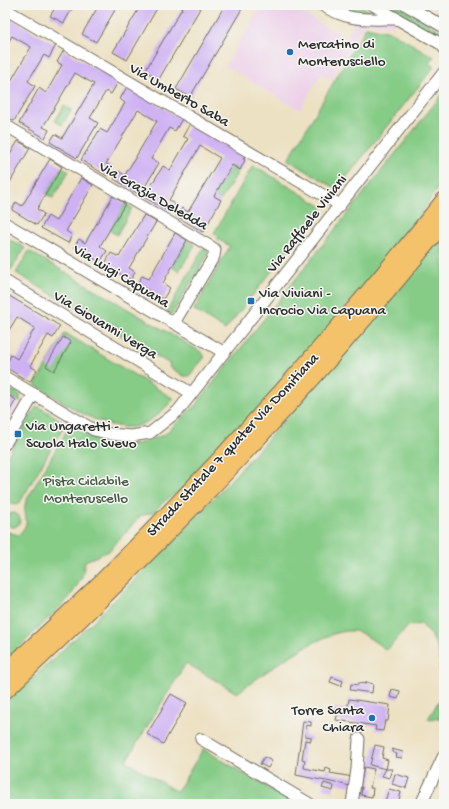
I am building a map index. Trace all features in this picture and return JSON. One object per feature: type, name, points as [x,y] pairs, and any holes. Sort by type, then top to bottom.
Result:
[{"type":"highway","name":"Strada Statale 7 quater Via Domitiana","points":[[5,673],[108,576],[268,409],[362,301],[444,201]]},
{"type":"highway","name":"Strada Statale 7 quater Via Domitiana","points":[[5,690],[117,584],[228,470],[321,368],[444,221]]},
{"type":"street","points":[[322,5],[338,15],[350,18],[396,19]]},
{"type":"street","points":[[373,5],[431,38],[444,48]]},
{"type":"street","points":[[406,5],[444,27]]},
{"type":"street","name":"Via Umberto Saba","points":[[5,9],[340,204]]},
{"type":"street","name":"Via Raffaele Viviani","points":[[5,377],[94,430],[111,434],[131,436],[150,432],[165,422],[178,411],[444,72]]},
{"type":"street","name":"Via Grazia Deledda","points":[[5,125],[215,250],[214,256],[174,323]]},
{"type":"street","name":"Via Luigi Capuana","points":[[5,223],[223,352]]},
{"type":"street","name":"Via Giovanni Verga","points":[[5,281],[191,393]]},
{"type":"street","points":[[5,444],[34,394]]},
{"type":"street","points":[[201,739],[310,804]]},
{"type":"street","points":[[352,804],[357,769],[358,739]]},
{"type":"street","points":[[421,804],[444,755]]},
{"type":"shaded area","name":"Mercatino di Monterusciello","points":[[262,5],[288,5],[346,38],[360,14],[374,14],[378,8],[373,5],[405,5],[393,26],[365,22],[331,79],[321,74],[300,110],[225,66]]},
{"type":"shaded area","points":[[5,394],[20,402],[5,427]]},
{"type":"green space","points":[[334,5],[359,5],[370,11],[352,11]]},
{"type":"green space","points":[[385,5],[396,5],[441,31],[443,36],[438,36]]},
{"type":"green space","points":[[366,27],[391,32],[434,57],[429,63],[434,67],[337,189],[288,160]]},
{"type":"green space","name":"Pista Ciclabile Monteruscello","points":[[444,92],[444,181],[430,199],[412,230],[268,397],[185,487],[166,500],[154,512],[140,516],[109,551],[85,561],[82,577],[70,597],[5,661],[5,531],[18,535],[23,530],[26,522],[26,501],[70,425],[95,439],[120,444],[138,444],[164,435],[195,406]]},
{"type":"green space","points":[[64,106],[71,110],[62,125],[55,121]]},
{"type":"green space","points":[[232,165],[239,170],[221,200],[214,196]]},
{"type":"green space","points":[[253,165],[323,207],[225,330],[194,310],[230,246],[217,239],[219,236],[214,233]]},
{"type":"green space","points":[[62,167],[69,171],[53,198],[46,194]]},
{"type":"green space","points":[[125,204],[132,208],[117,235],[109,230]]},
{"type":"green space","points":[[5,237],[25,248],[11,270],[5,267]]},
{"type":"green space","points":[[444,238],[444,675],[439,672],[439,657],[434,640],[421,624],[408,626],[387,650],[367,636],[355,631],[342,632],[327,636],[277,664],[237,693],[186,663],[126,761],[177,792],[203,749],[295,804],[5,804],[5,703],[129,586],[208,504],[285,420],[425,253]]},
{"type":"green space","points":[[187,240],[195,245],[179,271],[172,267]]},
{"type":"green space","points":[[204,247],[208,252],[207,256],[172,314],[166,313]]},
{"type":"green space","points":[[29,251],[201,352],[204,355],[204,358],[189,376],[184,376],[169,367],[170,364],[16,273]]},
{"type":"green space","points":[[65,333],[174,399],[150,420],[138,426],[132,427],[106,424],[69,406],[35,385]]},
{"type":"green space","points":[[5,386],[20,395],[20,402],[5,393]]},
{"type":"green space","points":[[36,407],[39,407],[66,423],[19,504],[5,503],[5,460]]},
{"type":"green space","points":[[13,513],[18,515],[20,520],[18,525],[13,527],[8,525],[6,520],[8,515]]},
{"type":"green space","points":[[444,692],[444,721],[439,718],[428,719]]},
{"type":"building","points":[[57,5],[74,5],[64,23],[50,16]]},
{"type":"building","points":[[99,5],[118,5],[96,42],[82,34]]},
{"type":"building","points":[[141,5],[159,5],[127,60],[113,52]]},
{"type":"building","points":[[184,5],[202,5],[159,79],[145,71]]},
{"type":"building","points":[[225,5],[239,5],[243,7],[190,97],[176,89]]},
{"type":"building","points":[[5,15],[56,45],[49,58],[44,55],[28,81],[35,86],[14,121],[5,116],[5,91],[31,47],[12,36],[5,48]]},
{"type":"building","points":[[64,50],[118,82],[111,94],[106,91],[90,118],[98,123],[77,158],[50,142],[55,134],[62,138],[94,84],[75,73],[43,127],[49,130],[45,138],[19,123],[39,88],[46,93],[62,65],[57,62]]},
{"type":"building","points":[[127,87],[182,119],[175,131],[169,128],[151,159],[159,163],[140,195],[114,179],[118,171],[125,175],[157,121],[138,110],[106,164],[112,167],[107,176],[81,160],[100,129],[107,133],[125,103],[120,99]]},
{"type":"building","points":[[190,124],[245,156],[243,159],[245,160],[240,170],[232,165],[214,196],[221,200],[203,232],[176,216],[182,208],[188,212],[220,158],[200,146],[169,200],[175,204],[170,212],[144,197],[163,166],[170,170],[188,139],[183,136]]},
{"type":"building","points":[[18,141],[30,148],[5,191],[5,163]]},
{"type":"building","points":[[50,159],[62,167],[37,209],[44,214],[37,225],[12,210],[16,202],[22,206]]},
{"type":"building","points":[[81,178],[93,185],[66,231],[72,235],[68,243],[41,228],[48,216],[56,221]]},
{"type":"building","points":[[113,196],[125,204],[100,246],[107,251],[100,262],[74,247],[79,239],[85,243]]},
{"type":"building","points":[[144,215],[156,222],[129,268],[135,272],[131,280],[104,265],[111,253],[119,257]]},
{"type":"building","points":[[175,233],[187,240],[163,283],[170,288],[163,299],[137,284],[142,276],[149,279]]},
{"type":"building","points":[[6,294],[60,326],[53,338],[48,335],[30,366],[37,370],[30,382],[5,367],[11,355],[17,359],[35,328],[17,317],[5,337]]},
{"type":"building","points":[[63,337],[71,342],[54,371],[46,366]]},
{"type":"building","points":[[5,393],[16,400],[6,417],[5,416]]},
{"type":"building","points":[[332,677],[343,681],[341,686],[330,682]]},
{"type":"building","points":[[366,682],[373,684],[372,693],[350,690],[351,684],[366,684]]},
{"type":"building","points":[[392,689],[400,691],[398,699],[390,697]]},
{"type":"building","points":[[171,694],[187,703],[163,744],[147,734]]},
{"type":"building","points":[[349,699],[390,705],[388,721],[385,721],[383,731],[375,730],[376,726],[336,720],[338,712],[334,712],[335,708],[347,710]]},
{"type":"building","points":[[303,721],[311,722],[311,726],[306,725],[305,736],[311,737],[311,741],[305,740],[302,759],[305,760],[304,768],[325,772],[326,768],[331,770],[330,773],[353,777],[351,786],[296,775]]},
{"type":"building","points":[[375,745],[384,747],[382,758],[388,760],[386,769],[370,765]]},
{"type":"building","points":[[392,749],[403,752],[402,758],[396,757],[397,754],[392,752]]},
{"type":"building","points":[[264,757],[272,761],[268,768],[260,764]]},
{"type":"building","points":[[364,767],[374,769],[370,788],[373,788],[372,797],[361,795],[362,787],[360,787]]},
{"type":"building","points":[[386,769],[392,769],[389,778],[382,776]]},
{"type":"building","points":[[395,774],[409,778],[406,788],[392,784]]},
{"type":"building","points":[[324,783],[334,786],[333,791],[322,788]]},
{"type":"building","points":[[389,789],[401,792],[398,804],[384,804]]},
{"type":"place","name":"Mercatino di Monterusciello","points":[[290,52]]},
{"type":"place","name":"Via Viviani - Incrocio Via Capuana","points":[[251,301]]},
{"type":"place","name":"Via Ungaretti - Scuola Italo Svevo","points":[[18,434]]},
{"type":"place","name":"Torre Santa Chiara","points":[[372,718]]}]
